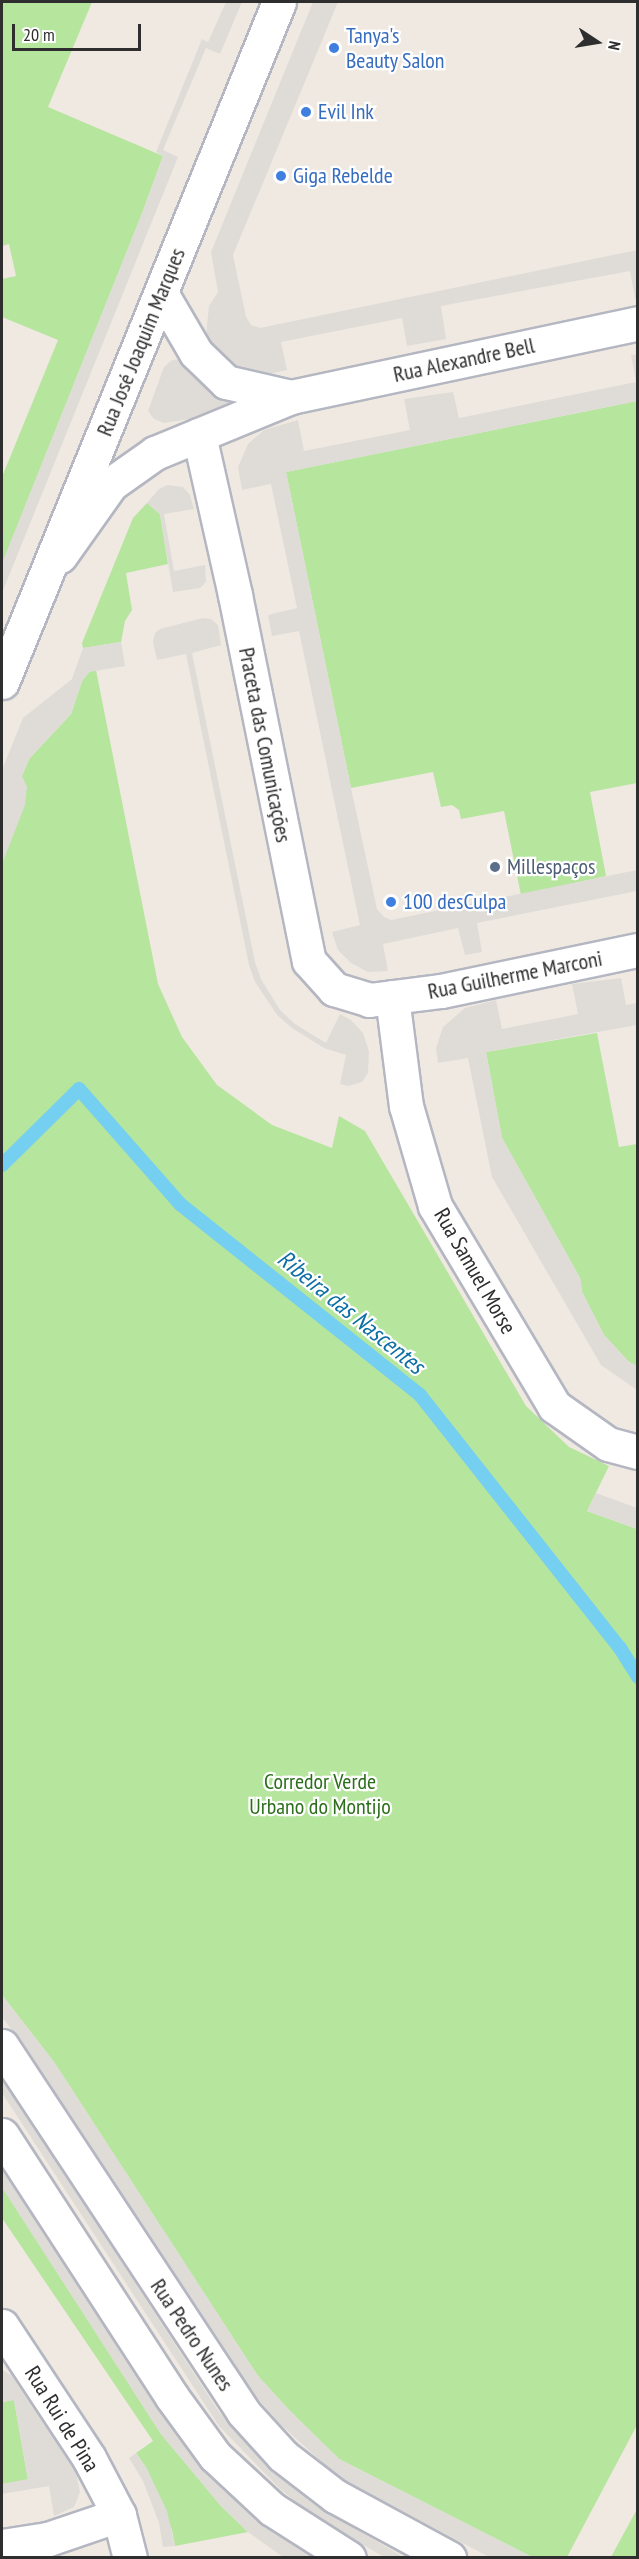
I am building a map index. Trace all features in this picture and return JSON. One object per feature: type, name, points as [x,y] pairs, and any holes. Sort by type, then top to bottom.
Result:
[{"type":"street","name":"Rua José Joaquim Marques","points":[[2,682],[279,2]]},
{"type":"street","name":"Rua Alexandre Bell","points":[[161,293],[196,353],[226,382],[291,397]]},
{"type":"street","name":"Rua Alexandre Bell","points":[[44,580],[111,484],[155,453],[291,397],[638,323]]},
{"type":"street","name":"Praceta das Comunicações","points":[[199,435],[235,595],[309,961],[334,989],[369,1000],[392,997]]},
{"type":"street","name":"Rua Guilherme Marconi","points":[[392,997],[441,991],[638,950]]},
{"type":"street","name":"Rua Samuel Morse","points":[[392,997],[406,1106],[435,1206],[554,1406],[608,1444],[638,1452]]},
{"type":"street","name":"Rua Pedro Nunes","points":[[2,2046],[243,2412],[283,2456],[335,2496],[449,2558]]},
{"type":"street","points":[[2,2134],[172,2397],[215,2456],[272,2509],[349,2558]]},
{"type":"street","name":"Rua Rui de Pina","points":[[2,2326],[89,2458],[119,2515],[130,2558]]},
{"type":"street","points":[[2,2546],[48,2539],[119,2515]]},
{"type":"green space","points":[[2,2],[92,2],[48,107],[163,156],[2,564],[2,477],[58,340],[2,317],[2,279],[16,276],[9,244],[2,246]]},
{"type":"green space","points":[[637,401],[637,783],[590,792],[606,876],[521,895],[504,811],[461,819],[459,810],[452,805],[441,807],[433,772],[351,788],[286,472]]},
{"type":"green space","points":[[147,503],[160,514],[168,564],[126,573],[132,610],[125,621],[121,642],[83,648],[82,643],[133,518]]},
{"type":"green space","name":"Corredor Verde Urbano do Montijo","points":[[96,670],[158,984],[182,1037],[217,1085],[272,1125],[332,1148],[339,1116],[365,1131],[526,1406],[569,1447],[609,1466],[587,1511],[637,1529],[637,2425],[567,2557],[532,2557],[339,2459],[289,2410],[258,2376],[54,2062],[2,1995],[2,782],[22,776],[29,759],[71,714],[82,681],[89,672]]},
{"type":"green space","points":[[597,1033],[619,1147],[637,1144],[637,1366],[629,1362],[604,1335],[582,1292],[580,1278],[502,1138],[486,1052]]},
{"type":"green space","points":[[2,2187],[161,2434],[221,2506],[248,2532],[175,2546],[172,2530],[147,2469],[136,2453],[153,2441],[2,2218]]},
{"type":"green space","points":[[14,2400],[28,2480],[2,2484],[2,2402]]},
{"type":"green space","points":[[637,2509],[637,2557],[611,2557]]},
{"type":"shaded area","points":[[226,2],[242,2],[220,54],[206,48],[163,150],[178,157],[2,593],[2,564],[141,216],[163,156],[156,152],[202,39],[208,42]]},
{"type":"shaded area","points":[[313,2],[338,2],[233,255],[246,317],[251,325],[260,328],[637,250],[637,299],[635,299],[630,271],[441,306],[446,339],[407,346],[402,318],[281,342],[287,370],[256,377],[234,372],[209,346],[206,335],[209,306],[218,292],[211,252]]},
{"type":"shaded area","points":[[637,354],[637,401],[286,472],[377,909],[384,917],[391,920],[637,870],[637,891],[477,923],[482,952],[465,955],[458,928],[383,944],[388,971],[368,972],[351,963],[338,950],[332,932],[360,925],[299,631],[272,636],[268,615],[297,608],[271,484],[242,490],[238,467],[248,444],[264,430],[298,420],[304,451],[410,430],[404,399],[453,392],[459,418],[636,382],[631,355]]},
{"type":"shaded area","points":[[183,359],[234,401],[233,409],[227,413],[164,423],[154,419],[148,411],[164,367],[172,360]]},
{"type":"shaded area","points":[[168,485],[183,487],[190,495],[194,509],[164,514],[174,571],[205,565],[206,582],[200,588],[173,592],[160,514],[147,503],[159,489]]},
{"type":"shaded area","points":[[203,618],[211,619],[218,625],[221,645],[192,653],[255,962],[261,979],[280,1010],[295,1024],[326,1043],[340,1014],[351,1020],[363,1033],[369,1051],[368,1073],[362,1082],[348,1086],[340,1084],[346,1055],[324,1048],[292,1028],[277,1015],[255,982],[249,965],[186,654],[157,660],[153,642],[155,633],[160,629]]},
{"type":"shaded area","points":[[121,642],[125,666],[89,672],[82,681],[71,714],[29,759],[22,776],[27,787],[25,805],[2,864],[2,770],[23,718],[72,679],[83,648]]},
{"type":"shaded area","points":[[621,978],[626,1005],[637,1003],[637,1025],[486,1052],[502,1138],[580,1278],[582,1292],[604,1335],[629,1362],[637,1366],[637,1390],[601,1365],[492,1177],[468,1058],[438,1063],[436,1048],[443,1027],[465,1008],[496,1000],[502,1029],[578,1014],[572,984]]},
{"type":"shaded area","points":[[596,1493],[637,1508],[637,1529],[587,1511]]},
{"type":"shaded area","points":[[2,1995],[54,2062],[258,2376],[289,2410],[339,2459],[532,2557],[489,2557],[338,2477],[278,2422],[234,2371],[2,2017]]},
{"type":"shaded area","points":[[2,2078],[219,2412],[282,2479],[312,2503],[403,2557],[384,2557],[308,2512],[279,2488],[219,2426],[2,2093]]},
{"type":"shaded area","points":[[2,2160],[167,2420],[196,2458],[262,2521],[311,2557],[283,2557],[248,2532],[221,2506],[161,2434],[2,2187]]},
{"type":"shaded area","points":[[2,2370],[11,2375],[76,2473],[80,2492],[74,2507],[54,2516],[49,2486],[2,2494],[2,2484],[28,2479],[14,2400],[2,2402]]},
{"type":"shaded area","points":[[136,2453],[147,2469],[167,2511],[175,2546],[163,2547],[159,2523],[143,2481],[129,2458]]},
{"type":"waterway","name":"Ribeira das Nascentes","points":[[2,1165],[79,1089],[180,1204],[420,1395],[620,1648],[638,1677]]},
{"type":"place","name":"Tanya's Beauty Salon","points":[[334,48]]},
{"type":"place","name":"Evil Ink","points":[[306,112]]},
{"type":"place","name":"Giga Rebelde","points":[[281,176]]},
{"type":"place","name":"Millespaços","points":[[495,867]]},
{"type":"place","name":"100 desCulpa","points":[[391,902]]}]
